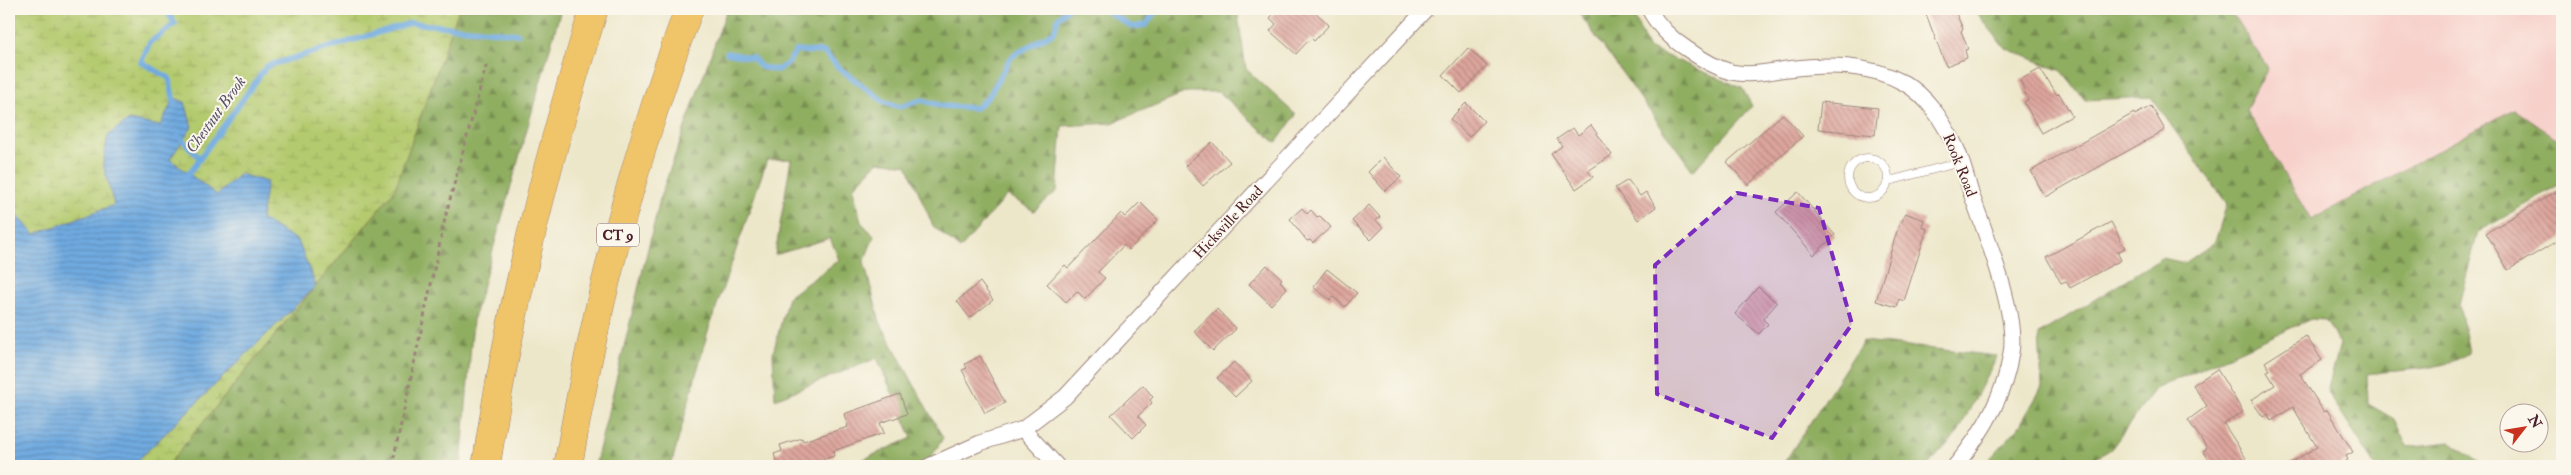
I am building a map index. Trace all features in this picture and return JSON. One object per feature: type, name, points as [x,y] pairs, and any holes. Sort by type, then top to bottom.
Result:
[{"type":"highway","points":[[486,466],[499,389],[526,261],[563,113],[594,9]]},
{"type":"highway","name":"CT 9","points":[[568,466],[587,368],[612,259],[646,138],[689,9]]},
{"type":"street","name":"Hicksville Road","points":[[929,466],[980,443],[1023,429],[1065,397],[1426,9]]},
{"type":"street","name":"Rook Road","points":[[1649,9],[1655,21],[1677,43],[1706,62],[1731,72],[1757,73],[1828,65],[1875,70],[1906,83],[1932,106],[1955,145],[1999,276],[2008,312],[2012,351],[2004,388],[1984,426],[1955,466]]},
{"type":"street","points":[[1023,429],[1057,466]]},
{"type":"lane","points":[[1889,181],[1886,168],[1876,159],[1870,158],[1857,161],[1849,172],[1849,185],[1852,191],[1864,198],[1871,198],[1883,193],[1889,181],[1961,162]]},
{"type":"path","points":[[392,466],[446,214],[487,64]]},
{"type":"highlighted area","points":[[1737,193],[1819,208],[1852,324],[1772,438],[1657,394],[1655,265]]},
{"type":"shaded area","points":[[2229,9],[2562,9],[2562,142],[2514,109],[2311,220],[2246,110],[2267,68]]},
{"type":"green space","points":[[9,9],[459,9],[394,191],[167,466],[9,466]]},
{"type":"green space","points":[[459,9],[561,9],[473,320],[461,466],[167,466],[394,191]]},
{"type":"green space","points":[[727,9],[1237,9],[1246,69],[1296,115],[1276,143],[1219,92],[1187,92],[1112,123],[1062,126],[1057,191],[1034,211],[1007,195],[960,249],[933,226],[907,165],[879,161],[853,188],[861,222],[874,236],[864,262],[880,322],[943,438],[930,459],[915,466],[848,466],[912,438],[877,358],[775,399],[773,353],[788,297],[839,260],[830,238],[775,255],[791,159],[767,160],[708,331],[671,466],[595,466],[661,195]]},
{"type":"green space","points":[[1576,9],[1631,9],[1648,48],[1742,88],[1752,106],[1693,171]]},
{"type":"green space","points":[[1974,9],[2229,9],[2268,68],[2246,110],[2311,220],[2514,109],[2562,142],[2562,184],[2478,232],[2459,304],[2469,352],[2447,363],[2434,366],[2367,374],[2368,404],[2394,419],[2407,447],[2451,442],[2484,466],[2376,466],[2327,391],[2340,345],[2326,320],[2311,319],[2155,389],[2111,449],[2083,466],[1986,466],[1985,464],[2019,427],[2042,387],[2039,334],[2162,258],[2185,263],[2215,242],[2227,204],[2151,97],[2085,100],[2061,71],[2005,48]]},
{"type":"green space","points":[[1863,341],[1997,356],[1957,434],[1927,466],[1782,466]]},
{"type":"water","points":[[174,98],[185,102],[192,127],[170,159],[217,195],[240,174],[267,182],[261,219],[298,241],[316,286],[132,466],[9,466],[9,207],[35,234],[114,205],[103,164],[108,135],[129,120],[160,126]]},
{"type":"building","points":[[1278,9],[1312,9],[1329,25],[1314,41],[1311,38],[1296,54],[1270,31],[1276,24],[1270,18]]},
{"type":"building","points":[[1924,9],[1954,9],[1963,29],[1961,31],[1968,49],[1965,50],[1967,58],[1946,66]]},
{"type":"building","points":[[1468,48],[1487,66],[1461,93],[1443,75]]},
{"type":"building","points":[[2040,69],[2057,95],[2059,93],[2072,116],[2041,133],[2024,102],[2028,100],[2020,80]]},
{"type":"building","points":[[1821,102],[1878,108],[1875,135],[1818,129]]},
{"type":"building","points":[[1466,103],[1484,121],[1469,137],[1450,119]]},
{"type":"building","points":[[2151,106],[2165,130],[2045,197],[2031,171],[2134,113],[2135,115]]},
{"type":"building","points":[[1783,114],[1803,136],[1748,185],[1727,162]]},
{"type":"building","points":[[1591,125],[1612,155],[1588,171],[1593,177],[1576,189],[1551,154],[1562,146],[1557,139],[1573,128],[1578,135]]},
{"type":"building","points":[[1212,142],[1230,162],[1203,186],[1185,166]]},
{"type":"building","points":[[1383,157],[1401,177],[1385,191],[1368,172]]},
{"type":"building","points":[[1628,180],[1640,196],[1646,192],[1656,207],[1638,220],[1615,188]]},
{"type":"building","points":[[2562,188],[2562,238],[2508,270],[2486,233]]},
{"type":"building","points":[[1798,192],[1835,235],[1814,255],[1776,212]]},
{"type":"building","points":[[1140,202],[1158,220],[1129,250],[1124,245],[1098,272],[1105,278],[1085,299],[1077,291],[1066,302],[1047,284],[1065,265],[1068,268],[1121,213],[1125,217]]},
{"type":"building","points":[[1369,205],[1380,217],[1376,220],[1383,228],[1371,240],[1352,221]]},
{"type":"building","points":[[1302,208],[1307,214],[1311,210],[1331,227],[1313,243],[1310,240],[1307,241],[1290,219]]},
{"type":"building","points":[[1905,213],[1924,220],[1922,227],[1927,229],[1904,301],[1899,299],[1897,307],[1876,301],[1900,221],[1902,222]]},
{"type":"building","points":[[2111,222],[2125,248],[2117,252],[2121,260],[2070,288],[2066,281],[2061,283],[2046,257]]},
{"type":"building","points":[[1267,265],[1282,279],[1280,281],[1287,288],[1271,305],[1249,284]]},
{"type":"building","points":[[1327,269],[1357,293],[1345,307],[1333,297],[1330,300],[1313,287]]},
{"type":"building","points":[[980,282],[993,300],[970,318],[957,301]]},
{"type":"building","points":[[1758,287],[1777,303],[1763,319],[1768,324],[1759,334],[1735,314]]},
{"type":"building","points":[[1217,309],[1236,329],[1213,351],[1194,331]]},
{"type":"building","points":[[2306,336],[2322,360],[2300,374],[2324,412],[2327,410],[2353,452],[2346,456],[2348,460],[2338,466],[2285,466],[2317,447],[2293,407],[2271,421],[2268,414],[2263,417],[2251,400],[2275,385],[2267,372],[2270,370],[2265,362]]},
{"type":"building","points":[[980,356],[1005,403],[985,413],[962,370],[967,368],[965,364]]},
{"type":"building","points":[[1234,362],[1252,381],[1235,397],[1217,378]]},
{"type":"building","points":[[2217,369],[2243,412],[2224,424],[2251,466],[2213,466],[2203,451],[2207,448],[2188,420],[2207,406],[2193,385]]},
{"type":"building","points":[[1143,385],[1153,397],[1150,400],[1152,403],[1138,416],[1146,425],[1133,438],[1111,415]]},
{"type":"building","points":[[900,394],[907,414],[880,423],[884,433],[833,451],[834,456],[810,464],[811,466],[778,466],[774,454],[782,451],[780,445],[802,438],[803,441],[848,427],[844,414]]},
{"type":"waterway","points":[[165,9],[175,24],[150,42],[141,62],[169,78],[175,106]]},
{"type":"waterway","name":"Chestnut Brook","points":[[727,53],[753,58],[761,67],[777,70],[787,64],[796,51],[824,52],[839,68],[883,101],[900,107],[922,100],[942,106],[976,108],[989,96],[1011,57],[1054,32],[1058,18],[1067,9]]},
{"type":"waterway","name":"Chestnut Brook","points":[[1103,9],[1132,27],[1146,25],[1157,9]]},
{"type":"waterway","name":"Chestnut Brook","points":[[185,179],[267,66],[411,23],[518,34]]},
{"type":"waterway","points":[[179,136],[200,159]]}]
